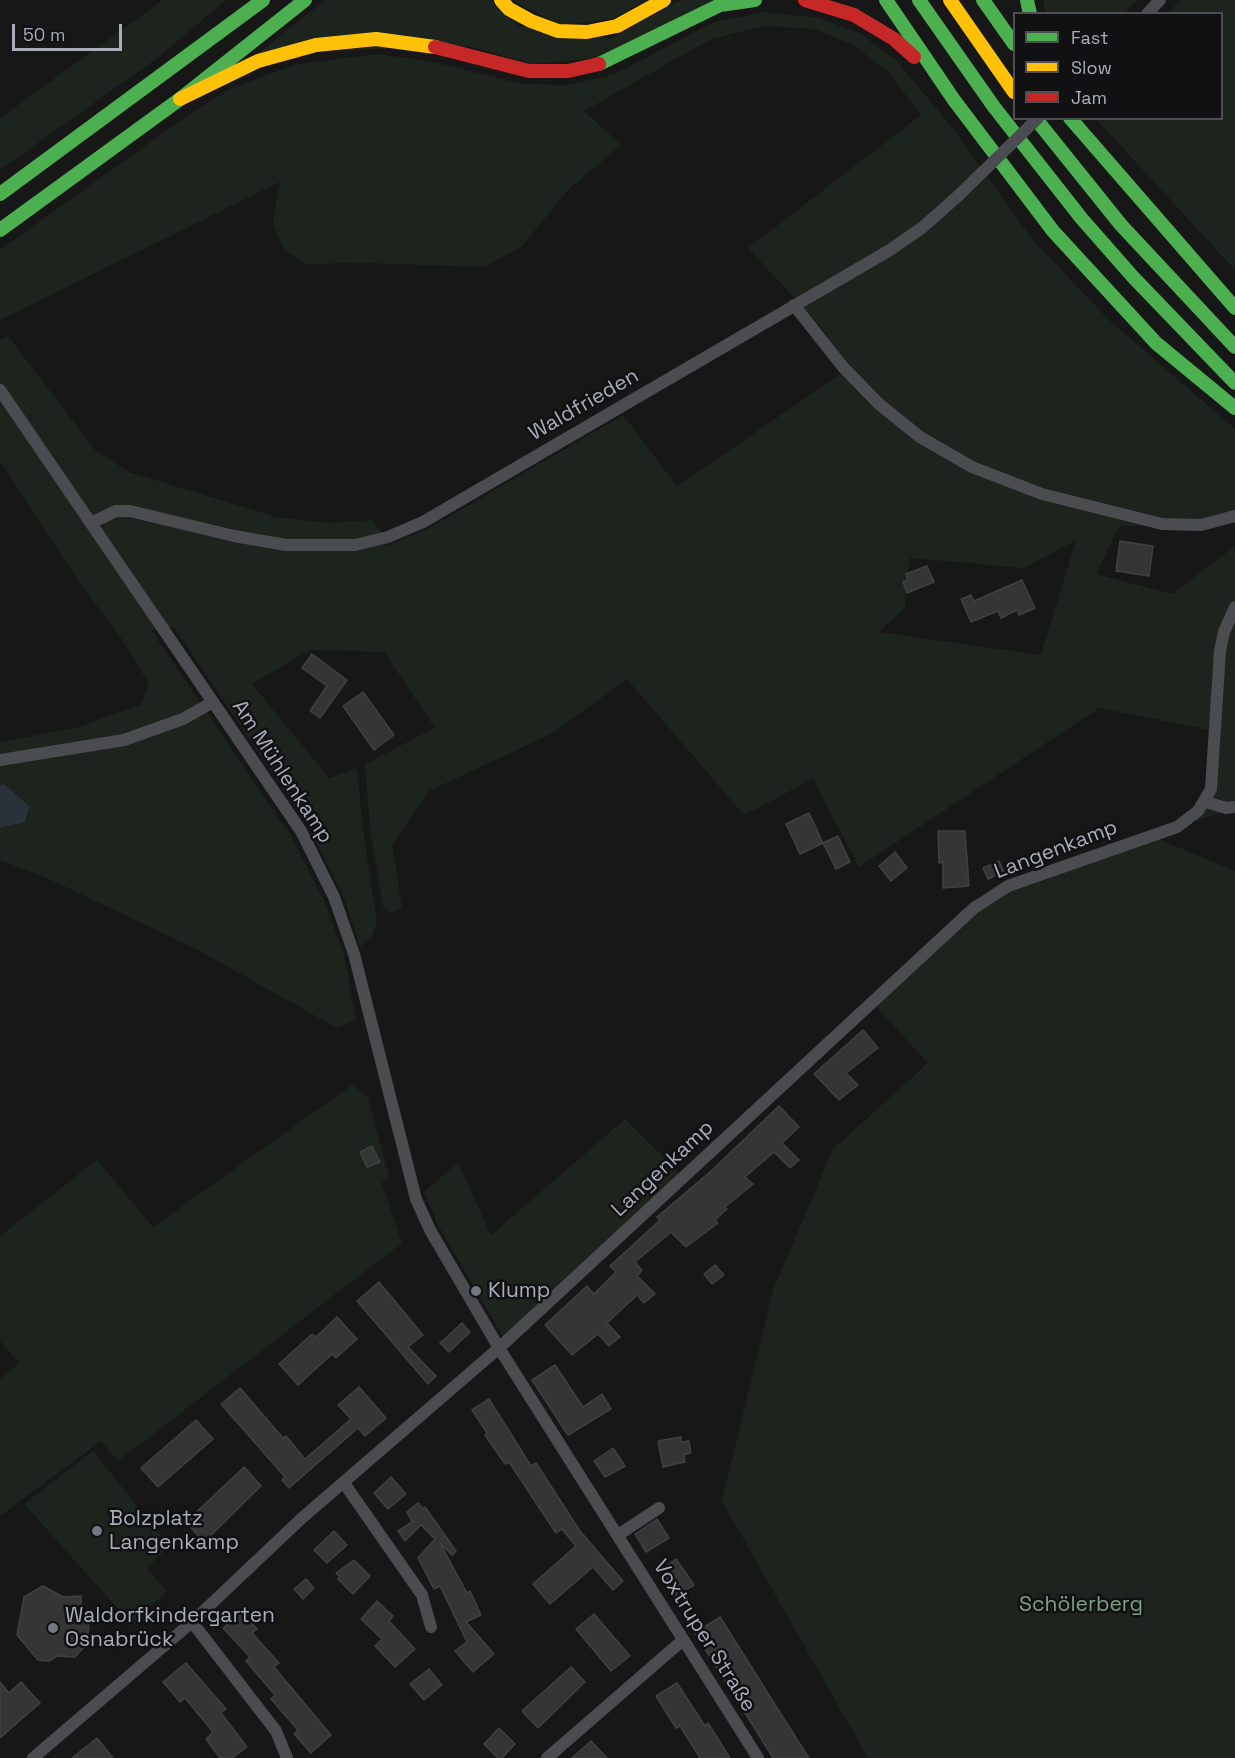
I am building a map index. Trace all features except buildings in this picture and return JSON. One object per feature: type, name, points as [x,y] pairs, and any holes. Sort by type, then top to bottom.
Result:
[{"type":"highway","points":[[0,194],[263,0]]},
{"type":"highway","points":[[0,230],[180,99],[305,0]]},
{"type":"highway","points":[[501,0],[509,9],[531,21],[558,31],[587,32],[617,26],[664,0]]},
{"type":"highway","points":[[180,99],[258,62],[316,45],[376,39],[431,46],[529,71],[568,71],[606,62],[720,5],[755,0]]},
{"type":"highway","points":[[805,0],[854,15],[894,39],[954,100]]},
{"type":"highway","points":[[886,0],[954,100],[1040,214],[1156,342],[1235,408]]},
{"type":"highway","points":[[919,0],[994,108],[1082,219],[1133,277],[1235,383]]},
{"type":"highway","points":[[950,0],[1013,91]]},
{"type":"highway","points":[[983,0],[1013,43]]},
{"type":"highway","points":[[1038,120],[1121,225],[1235,347]]},
{"type":"highway","points":[[1072,121],[1235,308]]},
{"type":"street","points":[[1149,12],[1160,0]]},
{"type":"street","name":"Waldfrieden","points":[[91,523],[116,511],[130,511],[234,536],[286,545],[354,545],[388,537],[423,522],[890,250],[923,227],[959,195],[1034,120]]},
{"type":"street","points":[[794,305],[843,367],[879,404],[920,437],[972,467],[1042,494],[1162,524],[1201,525],[1235,516]]},
{"type":"street","name":"Am Mühlenkamp","points":[[0,390],[301,831],[334,897],[354,954],[416,1198],[430,1230],[499,1348]]},
{"type":"street","points":[[1235,608],[1224,632],[1216,684],[1211,789],[1206,801],[1226,808],[1235,807]]},
{"type":"street","points":[[0,760],[124,740],[183,719],[213,702]]},
{"type":"street","name":"Langenkamp","points":[[41,1756],[192,1622],[302,1518],[499,1348],[974,908],[1008,886],[1177,827],[1206,801]]},
{"type":"street","name":"Voxtruper Straße","points":[[499,1348],[758,1758]]},
{"type":"street","points":[[344,1483],[422,1595],[431,1627]]},
{"type":"street","points":[[618,1535],[659,1508]]},
{"type":"street","points":[[192,1622],[276,1731],[287,1758]]},
{"type":"street","points":[[550,1757],[683,1640]]},
{"type":"green space","points":[[163,0],[226,0],[156,59],[0,170],[0,118]]},
{"type":"green space","points":[[326,0],[490,0],[519,26],[611,38],[681,0],[720,0],[593,58],[534,64],[467,46],[258,53]]},
{"type":"green space","points":[[512,0],[647,0],[612,19],[559,25]]},
{"type":"green space","points":[[1043,0],[1138,0],[1124,12],[1046,12]]},
{"type":"green space","points":[[1181,0],[1235,0],[1235,270],[1097,120],[1223,120],[1223,12],[1169,12]]},
{"type":"green space","points":[[765,12],[819,18],[859,33],[895,59],[955,131],[1031,238],[1108,319],[1235,429],[1235,516],[1119,527],[1096,574],[1172,594],[1235,546],[1235,808],[1177,827],[1206,801],[1215,731],[1099,708],[859,867],[813,779],[744,815],[627,679],[553,733],[429,791],[392,845],[402,907],[391,913],[383,907],[370,829],[365,764],[435,728],[384,652],[310,650],[252,684],[329,778],[357,768],[363,830],[377,921],[372,936],[360,947],[343,895],[308,826],[174,627],[151,630],[291,836],[326,905],[344,955],[356,1020],[337,1028],[198,950],[47,878],[0,860],[0,828],[25,822],[5,784],[0,785],[0,742],[75,728],[141,705],[149,684],[123,641],[77,579],[0,461],[0,340],[8,336],[95,450],[129,472],[276,517],[325,523],[372,520],[381,531],[386,546],[428,529],[623,415],[677,486],[851,367],[814,319],[748,248],[921,115],[888,72],[853,45],[814,29],[764,26],[711,39],[584,111],[621,145],[569,189],[521,247],[484,267],[364,263],[306,264],[284,249],[273,224],[280,182],[0,320],[0,250],[194,111],[232,88],[297,64],[378,54],[434,62],[522,84],[569,85],[615,74],[714,22]],"holes":[[[1076,540],[1041,655],[879,632],[905,607],[910,558],[1024,568]]]},
{"type":"green space","name":"Schölerberg","points":[[1151,836],[1235,871],[1235,1758],[868,1758],[722,1501],[773,1290],[833,1149],[928,1063],[872,1002],[1008,886]]},
{"type":"green space","points":[[352,1085],[368,1097],[389,1177],[382,1183],[402,1243],[118,1461],[101,1441],[0,1516],[0,1379],[19,1363],[0,1341],[0,1236],[97,1160],[153,1227]]},
{"type":"green space","points":[[625,1119],[683,1177],[506,1342],[438,1225],[424,1192],[458,1163],[491,1235]]},
{"type":"green space","points":[[93,1451],[169,1546],[147,1568],[167,1592],[131,1623],[24,1504]]},
{"type":"shaded area","points":[[4,784],[29,806],[25,822],[0,828],[0,785]]},
{"type":"traffic: fast","points":[[0,194],[263,0]]},
{"type":"traffic: fast","points":[[0,230],[180,99],[305,0]]},
{"type":"traffic: fast","points":[[599,64],[720,5],[755,0]]},
{"type":"traffic: fast","points":[[886,0],[954,100],[1053,231],[1156,343],[1235,408]]},
{"type":"traffic: fast","points":[[919,0],[994,107],[1082,219],[1133,277],[1235,383]]},
{"type":"traffic: fast","points":[[983,0],[1013,43]]},
{"type":"traffic: fast","points":[[1027,0],[1030,12]]},
{"type":"traffic: fast","points":[[1037,120],[1121,225],[1235,347]]},
{"type":"traffic: fast","points":[[1072,120],[1235,308]]},
{"type":"traffic: slow","points":[[501,0],[509,9],[531,21],[558,31],[587,32],[617,26],[664,0]]},
{"type":"traffic: slow","points":[[950,0],[1013,91]]},
{"type":"traffic: slow","points":[[180,99],[258,61],[316,45],[376,39],[435,47]]},
{"type":"traffic: jam","points":[[805,0],[854,15],[894,39],[914,57]]},
{"type":"traffic: jam","points":[[435,47],[529,71],[568,71],[599,64]]},
{"type":"place","name":"Klump","points":[[476,1291]]},
{"type":"place","name":"Bolzplatz Langenkamp","points":[[97,1531]]},
{"type":"place","name":"Waldorfkindergarten Osnabrück","points":[[53,1628]]}]
